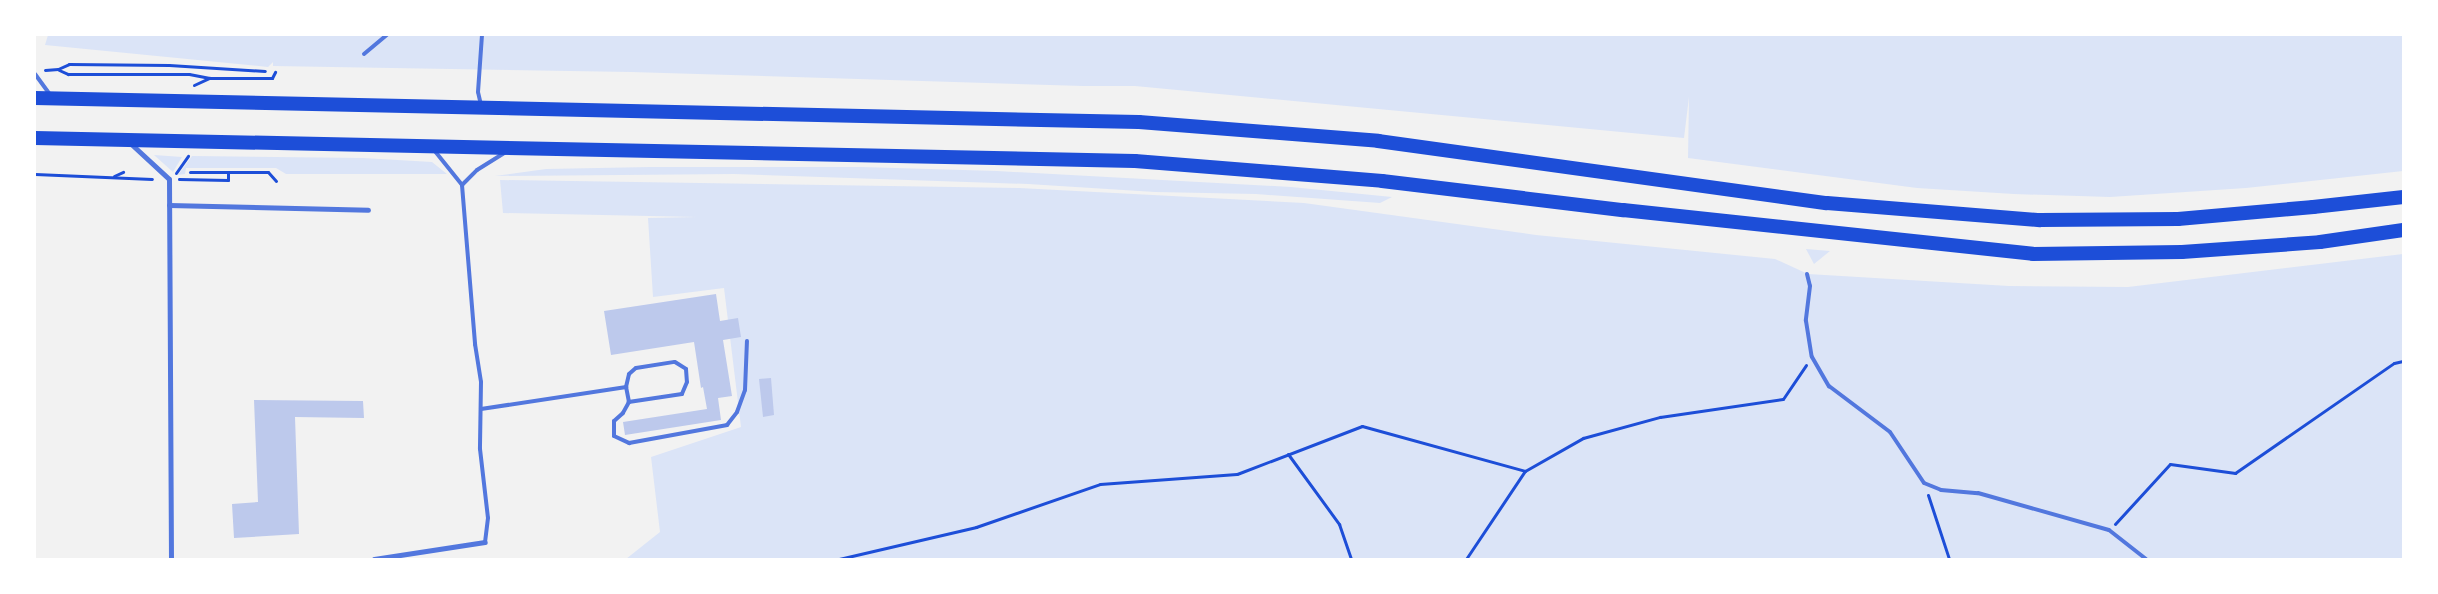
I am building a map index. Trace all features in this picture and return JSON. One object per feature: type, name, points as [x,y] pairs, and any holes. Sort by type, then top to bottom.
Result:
[{"type":"highway","points":[[35,98],[1140,122],[1378,141],[1827,203],[2040,220],[2178,219],[2313,208],[2403,197]]},
{"type":"highway","points":[[35,138],[1135,161],[1382,181],[1623,210],[2033,254],[2192,251],[2320,242],[2403,230]]},
{"type":"street","points":[[127,140],[169,179],[171,559]]},
{"type":"street","points":[[169,205],[368,210]]},
{"type":"street","points":[[374,559],[485,542]]},
{"type":"lane","points":[[364,54],[387,35]]},
{"type":"lane","points":[[482,35],[478,92],[482,107]]},
{"type":"lane","points":[[35,74],[52,98]]},
{"type":"lane","points":[[430,147],[462,185],[475,344],[481,382],[480,448],[488,518],[485,542]]},
{"type":"lane","points":[[462,185],[476,170],[512,148]]},
{"type":"lane","points":[[1807,274],[1810,286],[1806,321],[1812,357],[1829,386],[1890,432],[1924,483],[1941,490],[1978,493],[2109,530],[2146,559]]},
{"type":"lane","points":[[629,402],[682,394],[687,382],[686,369],[675,362],[636,368],[628,374],[626,387],[629,402],[614,421],[614,436],[628,443],[727,425],[736,412],[745,390],[746,341]]},
{"type":"lane","points":[[481,409],[626,387]]},
{"type":"path","points":[[41,70],[58,69],[69,64],[169,65],[265,71]]},
{"type":"path","points":[[58,69],[68,74],[189,74],[210,78],[272,78],[275,72]]},
{"type":"path","points":[[169,179],[186,158],[203,142]]},
{"type":"path","points":[[114,176],[123,172]]},
{"type":"path","points":[[190,172],[268,172],[276,181]]},
{"type":"path","points":[[182,179],[228,180],[228,172]]},
{"type":"path","points":[[35,174],[158,179]]},
{"type":"path","points":[[1466,559],[1525,471],[1583,438],[1660,417],[1783,399],[1812,357]]},
{"type":"path","points":[[2109,530],[2170,464],[2235,473],[2394,363],[2403,361]]},
{"type":"path","points":[[839,559],[976,527],[1100,484],[1237,474],[1362,426],[1525,471]]},
{"type":"path","points":[[1288,454],[1339,524],[1351,559]]},
{"type":"path","points":[[1924,483],[1949,559]]},
{"type":"shaded area","points":[[48,35],[2403,35],[2403,171],[2246,188],[2110,197],[2014,194],[1917,188],[1688,158],[1689,97],[1684,138],[1135,86],[631,72],[273,66],[273,62],[268,67],[45,45]]},
{"type":"shaded area","points":[[154,155],[182,157],[173,172]]},
{"type":"shaded area","points":[[192,156],[363,158],[432,162],[447,174],[286,174],[276,168],[186,168],[185,174],[178,175]]},
{"type":"shaded area","points":[[861,167],[997,171],[1291,187],[1392,197],[1380,203],[1256,194],[1155,192],[1028,184],[734,174],[495,176],[546,169]]},
{"type":"shaded area","points":[[500,180],[1019,188],[1304,203],[1536,235],[1775,259],[1808,274],[2009,286],[2128,287],[2403,254],[2403,559],[626,559],[660,532],[651,457],[741,427],[724,288],[653,297],[648,218],[697,217],[503,213]]},
{"type":"shaded area","points":[[1806,249],[1830,251],[1814,264]]},
{"type":"building","points":[[716,294],[720,321],[738,318],[741,337],[723,340],[732,396],[718,398],[721,420],[625,435],[623,422],[707,409],[703,387],[701,388],[694,342],[611,355],[604,311]]},
{"type":"building","points":[[771,378],[774,415],[763,417],[759,379]]},
{"type":"building","points":[[254,400],[363,401],[364,418],[295,417],[299,534],[234,538],[232,504],[258,502]]}]
